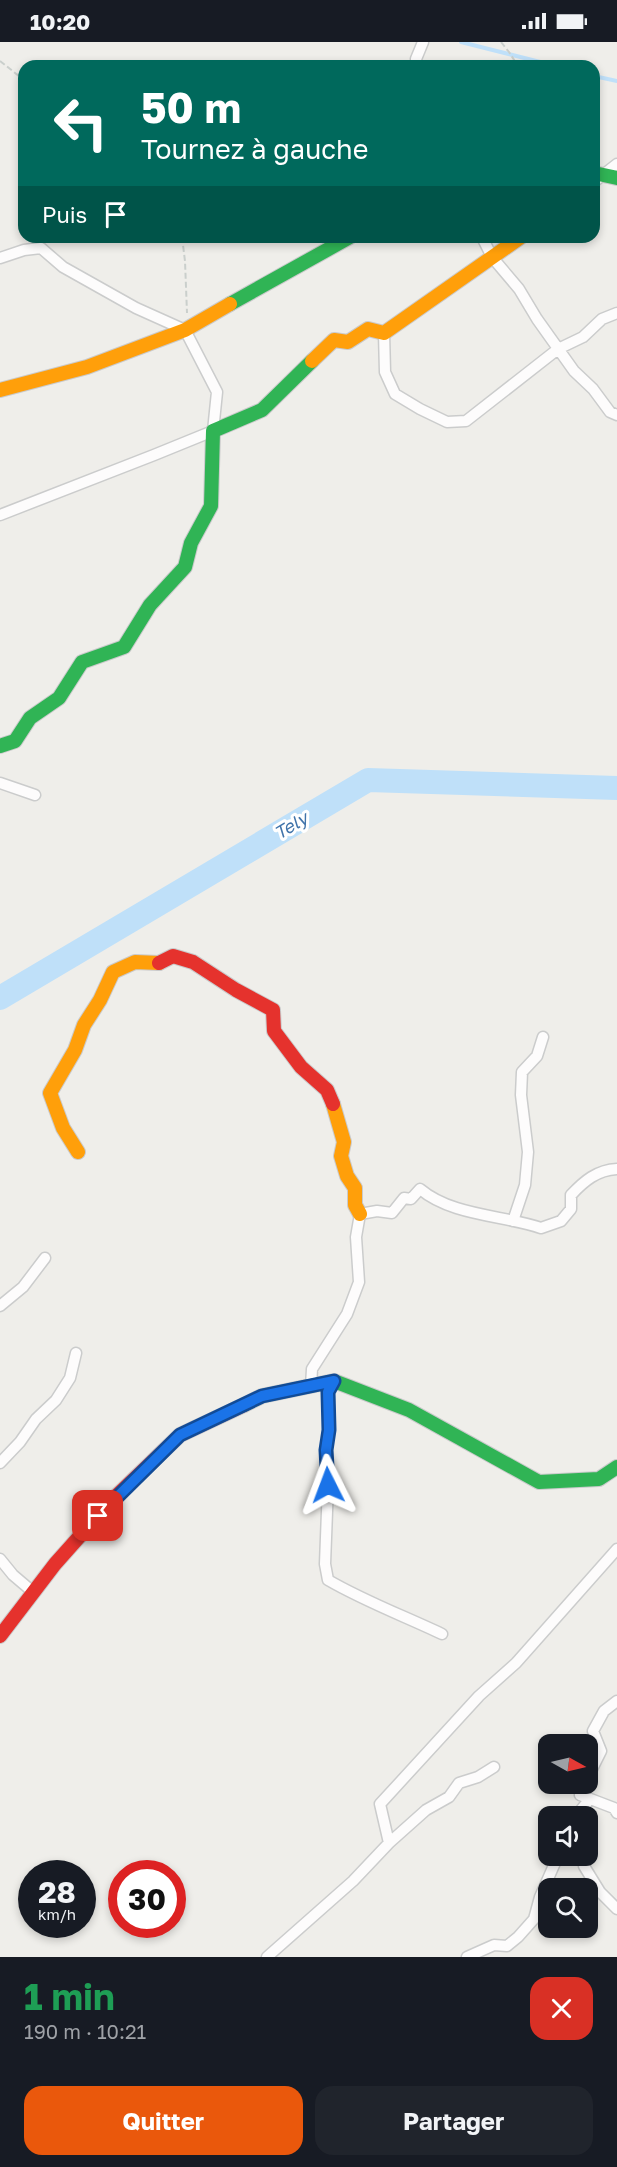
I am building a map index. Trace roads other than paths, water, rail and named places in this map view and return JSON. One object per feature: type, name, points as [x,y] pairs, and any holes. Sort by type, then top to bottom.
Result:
[{"type":"street","points":[[416,60],[423,42]]},
{"type":"street","points":[[602,177],[617,164]]},
{"type":"street","points":[[0,390],[87,367],[185,330],[339,243]]},
{"type":"street","points":[[485,243],[492,257],[519,290],[574,371],[610,412],[617,415]]},
{"type":"street","points":[[384,333],[512,243]]},
{"type":"street","points":[[0,258],[24,250],[41,248],[63,267],[136,308],[185,330],[217,392],[213,431],[212,506],[191,543],[185,567],[150,605],[124,646],[82,662],[58,698],[30,718],[15,741],[0,746]]},
{"type":"street","points":[[384,333],[386,372],[395,394],[420,410],[447,422],[466,421],[558,349],[583,337],[602,319],[617,313]]},
{"type":"street","points":[[0,514],[154,455],[262,410],[334,340],[348,342],[368,328],[384,333]]},
{"type":"street","points":[[0,783],[35,795]]},
{"type":"street","points":[[78,1152],[63,1128],[50,1093],[75,1050],[84,1025],[100,1000],[113,972],[135,962],[156,964],[174,956],[193,962],[236,990],[273,1010],[274,1031],[301,1067],[327,1090],[344,1142],[341,1156],[347,1176],[355,1188],[355,1204],[360,1214],[356,1237],[358,1282],[347,1314],[312,1369],[311,1386]]},
{"type":"street","points":[[513,1221],[525,1185],[528,1152],[521,1095],[522,1072],[537,1056],[543,1038]]},
{"type":"street","points":[[360,1214],[378,1211],[392,1213],[404,1198],[411,1199],[420,1189],[433,1199],[478,1213],[541,1228],[561,1221],[571,1209],[571,1195],[586,1179],[606,1170],[617,1169]]},
{"type":"street","points":[[0,1306],[23,1287],[45,1258]]},
{"type":"street","points":[[0,1463],[20,1442],[36,1419],[56,1400],[70,1378],[76,1353]]},
{"type":"street","points":[[334,1381],[328,1392],[329,1430],[326,1450],[328,1485],[325,1564],[328,1580],[356,1596],[442,1634]]},
{"type":"street","points":[[0,1636],[55,1564],[112,1500],[180,1435],[262,1396],[334,1381],[409,1410],[538,1482],[599,1479],[617,1467]]},
{"type":"street","points":[[389,1843],[380,1804],[471,1704],[516,1663],[617,1549]]},
{"type":"street","points":[[0,1559],[13,1575],[33,1592]]},
{"type":"street","points":[[594,1734],[593,1731],[604,1711],[617,1701]]},
{"type":"street","points":[[267,1957],[353,1881],[389,1843],[426,1810],[449,1797],[459,1783],[478,1777],[494,1767]]},
{"type":"street","points":[[580,1794],[589,1800],[614,1808],[617,1813]]},
{"type":"street","points":[[584,1806],[589,1800]]},
{"type":"street","points":[[467,1957],[494,1945],[507,1946],[518,1937],[534,1919],[540,1896],[554,1866]]},
{"type":"street","points":[[584,1866],[600,1892],[617,1909]]},
{"type":"waterway","points":[[461,42],[532,60]]},
{"type":"waterway","points":[[600,77],[617,81]]},
{"type":"waterway","name":"Tely","points":[[0,998],[368,780],[617,788]]}]
